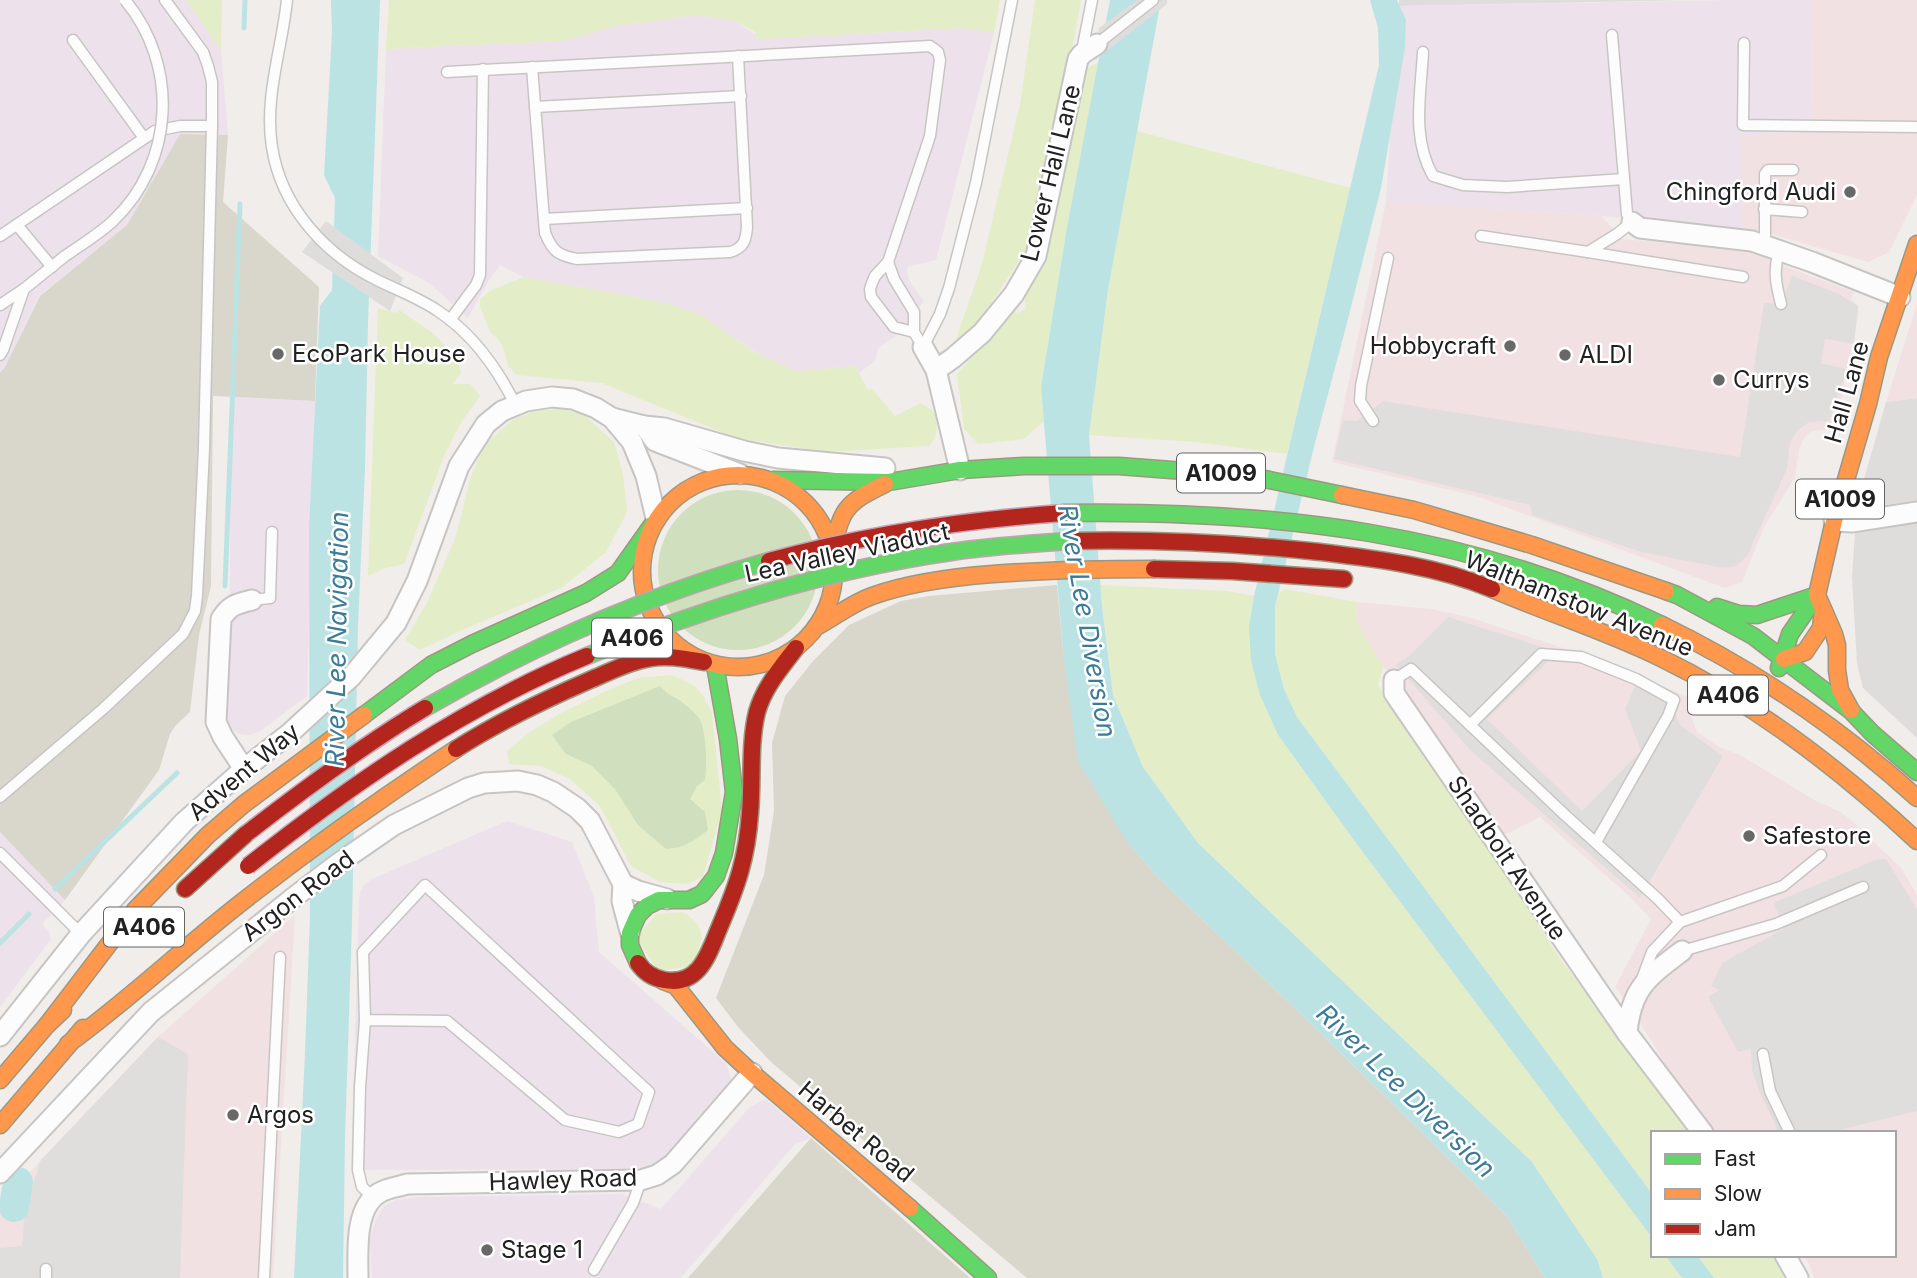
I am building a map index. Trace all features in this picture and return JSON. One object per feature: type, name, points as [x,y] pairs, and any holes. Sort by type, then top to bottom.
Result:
[{"type":"main road","name":"Hall Lane","points":[[1781,663],[1805,652],[1821,628],[1820,603],[1834,521],[1880,357],[1917,244]]},
{"type":"main road","name":"A1009","points":[[773,480],[889,482],[954,471],[1024,466],[1119,466],[1250,476],[1414,510],[1532,545],[1739,614],[1757,615],[1820,603]]},
{"type":"main road","points":[[47,1025],[135,910],[208,835],[244,804],[431,666],[472,644],[586,593],[618,573],[654,521],[667,505],[686,489],[717,476],[740,474],[773,480],[797,494],[810,507],[827,532],[833,554],[833,589],[816,628]]},
{"type":"main road","name":"A1009","points":[[833,554],[837,525],[843,511],[858,497],[889,482]]},
{"type":"main road","name":"Lea Valley Viaduct","points":[[175,898],[246,834],[306,787],[454,690],[558,638],[636,605],[721,575],[794,554],[901,531],[989,518],[1112,511],[1212,514],[1289,521],[1416,541]]},
{"type":"main road","points":[[654,521],[643,549],[641,568],[643,592],[652,616],[670,640],[691,656],[709,663]]},
{"type":"main road","name":"Lea Valley Viaduct","points":[[243,870],[323,807],[377,769],[482,705],[576,660],[664,624],[811,579],[948,552],[1047,542],[1113,539],[1226,543],[1366,557],[1421,568]]},
{"type":"main road","name":"Walthamstow Avenue","points":[[1416,541],[1535,573],[1642,615],[1684,636],[1777,688],[1850,740],[1917,798]]},
{"type":"main road","name":"A1009","points":[[1594,566],[1781,663],[1790,634],[1798,620],[1820,603]]},
{"type":"main road","points":[[700,1017],[696,976],[727,912],[744,862],[751,814],[755,725],[761,702],[796,648],[816,628],[874,596],[915,584],[980,575],[1164,568],[1231,570],[1361,581]]},
{"type":"main road","name":"Walthamstow Avenue","points":[[1421,568],[1476,583],[1594,629],[1678,666],[1756,711],[1832,765],[1917,841]]},
{"type":"main road","name":"A406","points":[[1459,593],[1511,598]]},
{"type":"main road","points":[[1677,595],[1752,636],[1847,720],[1873,734]]},
{"type":"main road","points":[[1820,603],[1835,634],[1840,690],[1851,710]]},
{"type":"main road","points":[[68,1044],[249,897],[382,797],[483,732],[553,696],[616,669],[650,658],[678,657],[741,667],[772,661],[796,648]]},
{"type":"main road","points":[[674,900],[694,906],[710,929],[711,943],[705,961],[692,975],[678,981],[663,981],[640,968],[633,957],[629,944],[635,919],[655,902],[674,900],[691,901],[702,894],[713,882],[724,857],[730,828],[734,794],[729,746],[709,663]]},
{"type":"main road","points":[[1781,663],[1851,710],[1873,734],[1917,772]]},
{"type":"main road","name":"A406","points":[[0,1080],[47,1025],[139,932]]},
{"type":"main road","name":"A406","points":[[0,1125],[68,1044],[140,967]]},
{"type":"main road","name":"Harbet Road","points":[[663,981],[676,986],[725,1048],[752,1073],[928,1223],[988,1278]]},
{"type":"street","name":"Lower Hall Lane","points":[[936,370],[982,332],[1014,294],[1036,256],[1078,59],[1089,49]]},
{"type":"street","points":[[1625,228],[1752,241],[1812,261],[1900,297]]},
{"type":"street","points":[[612,418],[664,428],[778,458],[846,466],[954,471],[936,370],[919,339]]},
{"type":"street","name":"Advent Way","points":[[0,1036],[80,934],[184,822],[290,733],[352,676],[396,624],[417,581],[459,466],[486,424],[515,404],[552,397],[573,399],[612,418]]},
{"type":"street","points":[[612,418],[632,442],[646,476],[654,521]]},
{"type":"street","points":[[644,426],[655,441],[740,474]]},
{"type":"street","points":[[1834,521],[1852,522],[1917,512]]},
{"type":"street","points":[[244,769],[216,722],[221,619],[227,610],[236,604],[252,600]]},
{"type":"street","name":"Shadbolt Avenue","points":[[1394,680],[1394,693],[1627,1033],[1701,1131]]},
{"type":"street","name":"Argon Road","points":[[0,1173],[151,1012],[336,865],[394,825],[468,788],[484,783],[518,781],[537,785],[565,800],[590,821],[623,884],[622,901],[630,931]]},
{"type":"street","points":[[623,884],[638,891],[674,900]]},
{"type":"street","points":[[1627,1033],[1629,1012],[1639,990],[1659,969],[1682,951]]},
{"type":"street","name":"Hawley Road","points":[[373,1197],[381,1191],[407,1184],[641,1180],[657,1175],[673,1164],[752,1073]]},
{"type":"street","points":[[358,1278],[358,1236],[362,1218],[373,1197]]},
{"type":"street","points":[[1786,1257],[1798,1278]]},
{"type":"lane","points":[[0,305],[113,220],[138,190],[154,159],[163,120],[158,64],[147,34],[125,0]]},
{"type":"lane","points":[[0,797],[103,709],[183,634],[195,611],[204,448],[212,82],[203,52],[165,0]]},
{"type":"lane","points":[[287,0],[282,45],[271,91],[272,146],[276,167],[299,215],[315,235],[353,266],[437,310],[450,320],[489,360],[515,404]]},
{"type":"lane","points":[[919,339],[940,314],[949,288],[973,196],[1012,0]]},
{"type":"lane","points":[[1089,49],[1091,0]]},
{"type":"lane","points":[[1089,49],[1153,0]]},
{"type":"lane","points":[[1588,252],[1625,228],[1627,214],[1612,35]]},
{"type":"lane","points":[[73,40],[144,138]]},
{"type":"lane","points":[[1744,43],[1743,125],[1917,127]]},
{"type":"lane","points":[[447,72],[930,46],[938,52],[940,68],[930,136],[888,262],[870,289],[871,297],[894,327],[919,339]]},
{"type":"lane","points":[[1423,51],[1419,131],[1425,160],[1433,176],[1463,185],[1482,187],[1624,179]]},
{"type":"lane","points":[[532,67],[545,233],[551,247],[561,256],[577,259],[730,252],[743,246],[746,237],[747,208],[738,56]]},
{"type":"lane","points":[[450,320],[476,285],[480,269],[483,69]]},
{"type":"lane","points":[[534,107],[741,96]]},
{"type":"lane","points":[[0,236],[155,131],[180,125],[212,126]]},
{"type":"lane","points":[[1781,304],[1764,209],[1766,171],[1793,170]]},
{"type":"lane","points":[[544,219],[747,208]]},
{"type":"lane","points":[[1764,209],[1802,212]]},
{"type":"lane","points":[[17,225],[52,267]]},
{"type":"lane","points":[[1481,236],[1743,277]]},
{"type":"lane","points":[[1373,421],[1360,401],[1361,386],[1388,258]]},
{"type":"lane","points":[[888,262],[894,279],[915,312],[919,339]]},
{"type":"lane","points":[[0,355],[24,289]]},
{"type":"lane","points":[[252,600],[270,598],[272,532]]},
{"type":"lane","points":[[1470,725],[1541,654],[1581,657],[1636,680],[1674,700],[1668,716],[1596,842]]},
{"type":"lane","points":[[1394,680],[1411,669],[1680,922]]},
{"type":"lane","points":[[0,853],[80,934]]},
{"type":"lane","points":[[1639,990],[1652,952],[1680,922],[1783,886],[1821,855]]},
{"type":"lane","points":[[365,1020],[447,1021],[565,1120],[619,1132],[638,1124],[649,1092],[425,885],[363,952],[365,1020],[358,1170],[362,1187],[373,1197]]},
{"type":"lane","points":[[1682,951],[1776,924],[1863,887]]},
{"type":"lane","points":[[264,1278],[280,957]]},
{"type":"lane","points":[[1763,1054],[1770,1091],[1789,1131]]},
{"type":"lane","points":[[594,1270],[633,1203],[641,1180]]},
{"type":"shaded area","points":[[0,0],[186,0],[221,50],[228,135],[180,134],[127,225],[39,296],[4,369],[0,372]]},
{"type":"shaded area","points":[[1399,0],[1687,0],[1399,6]]},
{"type":"shaded area","points":[[1811,0],[1917,0],[1917,195],[1889,252],[1868,262],[1768,233],[1741,229],[1742,136],[1812,131]]},
{"type":"shaded area","points":[[1811,0],[1812,132],[1742,136],[1741,229],[1601,216],[1386,202],[1399,6]]},
{"type":"shaded area","points":[[697,15],[735,21],[756,35],[757,39],[964,28],[994,33],[936,260],[907,267],[909,281],[924,301],[900,333],[878,348],[875,361],[859,373],[855,366],[796,371],[760,355],[703,317],[672,305],[523,277],[500,265],[468,318],[429,283],[378,256],[386,49],[562,41],[617,26]]},
{"type":"shaded area","points":[[180,134],[228,135],[223,202],[319,287],[315,401],[213,396],[211,586],[199,635],[190,712],[170,734],[159,770],[65,900],[0,832],[0,372],[4,369],[40,296],[127,225]]},
{"type":"shaded area","points":[[1386,202],[1601,216],[1623,239],[1751,251],[1854,292],[1851,299],[1858,306],[1859,313],[1841,400],[1830,429],[1812,431],[1805,437],[1799,449],[1795,477],[1764,527],[1742,582],[1725,588],[1476,496],[1332,462]]},
{"type":"shaded area","points":[[1792,276],[1837,293],[1858,306],[1854,344],[1825,339],[1821,363],[1847,369],[1829,421],[1809,422],[1798,430],[1790,442],[1787,469],[1747,556],[1736,566],[1723,568],[1641,552],[1532,515],[1530,505],[1334,459],[1343,420],[1357,421],[1383,401],[1740,457],[1764,303],[1781,304]]},
{"type":"shaded area","points":[[1917,304],[1917,398],[1886,402]]},
{"type":"shaded area","points":[[230,397],[315,401],[307,696],[259,732],[249,735],[239,734],[228,723]]},
{"type":"shaded area","points":[[1917,398],[1917,738],[1863,688],[1857,664],[1852,577],[1857,504],[1886,402]]},
{"type":"shaded area","points":[[1057,585],[1063,651],[1129,844],[1158,877],[1507,1216],[1545,1278],[1027,1278],[771,1062],[738,1027],[716,998],[764,875],[774,811],[772,743],[785,696],[814,660],[849,625],[901,601],[929,596]]},
{"type":"shaded area","points":[[1357,602],[1431,609],[1468,617],[1612,664],[1697,701],[1691,716],[1697,732],[1816,801],[1839,811],[1901,868],[1917,895],[1917,1278],[1814,1278],[1804,1257],[1896,1257],[1896,1131],[1708,1131],[1615,987],[1651,919],[1540,817],[1502,836],[1403,695],[1406,683],[1383,667],[1356,621]]},
{"type":"shaded area","points":[[1448,617],[1558,652],[1487,719],[1582,811],[1641,751],[1625,709],[1637,681],[1676,701],[1676,716],[1680,725],[1723,756],[1640,898],[1470,750],[1396,665],[1410,655]]},
{"type":"shaded area","points":[[507,821],[572,842],[594,897],[599,952],[727,1064],[731,1080],[682,1148],[657,1164],[642,1169],[351,1170],[360,892],[372,879]]},
{"type":"shaded area","points":[[0,832],[65,900],[42,924],[51,939],[0,1007]]},
{"type":"shaded area","points":[[1886,859],[1917,909],[1917,1111],[1835,1131],[1778,1131],[1752,1071],[1751,1049],[1738,1052],[1708,997],[1719,990],[1711,986],[1722,963],[1785,928],[1773,903],[1875,860]]},
{"type":"shaded area","points":[[295,915],[273,1278],[0,1278],[0,1207],[158,1037]]},
{"type":"shaded area","points":[[158,1037],[188,1054],[180,1278],[0,1278],[0,1248],[22,1246],[25,1209],[41,1160]]},
{"type":"shaded area","points":[[766,1099],[811,1138],[795,1144],[681,1278],[372,1278],[370,1241],[375,1220],[384,1206],[396,1200],[419,1197],[621,1194],[661,1209],[749,1108]]},
{"type":"shaded area","points":[[811,1138],[970,1278],[688,1278]]},
{"type":"green space","points":[[186,0],[222,0],[221,50]]},
{"type":"green space","points":[[389,0],[1000,0],[994,33],[964,28],[757,39],[755,32],[735,21],[697,15],[617,26],[562,41],[386,49]]},
{"type":"green space","points":[[1035,0],[1081,0],[1029,245],[980,320],[954,345],[981,267],[1020,105]]},
{"type":"green space","points":[[1099,62],[1067,227],[1041,387],[1044,421],[1024,439],[978,444],[964,429],[957,374],[1012,311],[1018,313],[1026,308],[1024,295],[1052,239],[1068,137],[1087,68]]},
{"type":"green space","points":[[1137,131],[1350,188],[1287,454],[1196,442],[1089,435],[1108,290]]},
{"type":"green space","points":[[523,277],[672,305],[701,315],[756,353],[796,371],[855,366],[868,390],[872,389],[895,416],[921,403],[936,413],[937,431],[929,446],[827,452],[736,438],[602,383],[517,375],[508,366],[499,340],[491,333],[480,307],[480,299],[490,291]]},
{"type":"green space","points":[[378,308],[396,313],[399,310],[430,331],[457,357],[461,373],[452,384],[470,384],[480,396],[460,424],[444,456],[404,564],[385,568],[368,576]]},
{"type":"green space","points":[[562,409],[584,415],[614,442],[623,474],[627,512],[606,552],[561,588],[420,650],[405,640],[427,603],[456,536],[471,476],[486,443],[514,419],[535,411]]},
{"type":"green space","points":[[738,490],[768,496],[794,514],[812,540],[818,570],[812,600],[794,626],[768,644],[738,650],[708,644],[682,626],[664,600],[658,570],[664,540],[682,514],[708,496]]},
{"type":"green space","points":[[1100,585],[1228,591],[1254,596],[1249,626],[1278,735],[1651,1236],[1651,1257],[1666,1257],[1682,1278],[1603,1278],[1597,1259],[1532,1162],[1198,843],[1143,767],[1113,695]]},
{"type":"green space","points":[[1285,589],[1357,602],[1356,621],[1383,667],[1378,685],[1486,843],[1562,962],[1661,1083],[1695,1131],[1651,1131],[1651,1192],[1297,717],[1284,689],[1275,654],[1275,607],[1279,593]]},
{"type":"green space","points":[[672,675],[695,686],[712,712],[722,810],[703,877],[686,884],[660,882],[631,866],[600,806],[570,779],[541,766],[509,764],[507,751],[527,734],[559,714],[604,692],[638,678]]},
{"type":"green space","points":[[660,686],[699,718],[704,731],[706,757],[705,780],[697,786],[690,799],[705,812],[708,830],[688,843],[666,849],[638,825],[615,789],[592,766],[566,754],[552,735],[571,722]]},
{"type":"green space","points":[[682,912],[697,923],[700,929],[701,942],[696,957],[692,966],[658,971],[639,942],[640,934],[656,914]]},
{"type":"green space","points":[[1698,1257],[1778,1257],[1789,1278],[1714,1278]]},
{"type":"water","name":"River Lee Navigation","points":[[331,0],[380,0],[358,625],[343,1278],[294,1278],[310,914],[309,526],[320,306],[332,290],[335,198],[324,175],[332,32]]},
{"type":"water","name":"River Lee Diversion","points":[[1110,0],[1161,0],[1108,290],[1089,435],[1102,605],[1113,695],[1143,767],[1198,843],[1532,1162],[1597,1259],[1603,1278],[1545,1278],[1507,1216],[1158,877],[1129,844],[1078,762],[1063,651],[1041,387],[1067,227]]},
{"type":"water","points":[[1370,0],[1397,0],[1406,20],[1405,48],[1381,188],[1275,607],[1275,654],[1284,689],[1297,717],[1651,1192],[1651,1236],[1278,735],[1260,695],[1251,661],[1249,626],[1254,596],[1379,65],[1378,28]]},
{"type":"water","points":[[1666,1257],[1698,1257],[1714,1278],[1682,1278]]},
{"type":"pier","points":[[1137,0],[1167,0],[1167,4],[1095,60],[1099,28]]},
{"type":"pier","points":[[326,221],[403,278],[390,311],[302,252]]},
{"type":"waterway","points":[[244,28],[245,0]]},
{"type":"waterway","points":[[225,586],[240,204]]},
{"type":"waterway","points":[[55,889],[177,773]]},
{"type":"waterway","points":[[0,943],[29,914]]},
{"type":"waterway","points":[[14,1207],[18,1182]]},
{"type":"traffic: fast","points":[[773,480],[889,482],[960,470],[1024,466],[1119,466],[1250,476],[1342,495]]},
{"type":"traffic: fast","points":[[1064,513],[1219,516],[1370,533],[1444,548],[1517,568],[1590,593],[1662,625]]},
{"type":"traffic: fast","points":[[364,715],[431,665],[586,593],[618,573],[652,525]]},
{"type":"traffic: fast","points":[[587,656],[721,607],[858,569],[966,550],[1068,541]]},
{"type":"traffic: fast","points":[[425,708],[508,663],[593,624],[680,589],[769,561]]},
{"type":"traffic: fast","points":[[1666,591],[1753,636],[1851,711],[1917,772]]},
{"type":"traffic: fast","points":[[1717,607],[1739,614],[1757,615],[1817,595]]},
{"type":"traffic: fast","points":[[1779,668],[1790,634],[1817,595]]},
{"type":"traffic: fast","points":[[638,963],[630,945],[630,933],[638,915],[659,900],[689,900],[702,894],[716,876],[724,853],[734,792],[715,665]]},
{"type":"traffic: fast","points":[[910,1208],[988,1278]]},
{"type":"traffic: slow","points":[[1851,710],[1840,690],[1834,634],[1817,595],[1834,521],[1879,357],[1917,244]]},
{"type":"traffic: slow","points":[[738,475],[775,482],[806,503],[827,534],[834,571],[827,608],[806,639],[775,660],[738,667],[701,660],[670,639],[649,608],[642,571],[649,534],[670,503],[701,482],[738,475]]},
{"type":"traffic: slow","points":[[833,553],[839,526],[847,509],[861,497],[885,484]]},
{"type":"traffic: slow","points":[[1342,495],[1414,510],[1532,545],[1666,591]]},
{"type":"traffic: slow","points":[[816,627],[872,596],[932,581],[1033,572],[1154,569]]},
{"type":"traffic: slow","points":[[1492,589],[1640,648],[1730,696],[1796,740],[1858,788],[1917,841]]},
{"type":"traffic: slow","points":[[1784,659],[1805,652],[1821,628],[1823,610]]},
{"type":"traffic: slow","points":[[1662,625],[1730,661],[1795,702],[1858,748],[1917,798]]},
{"type":"traffic: slow","points":[[47,1025],[135,910],[208,835],[244,804],[364,715]]},
{"type":"traffic: slow","points":[[68,1044],[276,876],[456,749]]},
{"type":"traffic: slow","points":[[663,981],[676,986],[725,1048],[752,1073],[910,1208]]},
{"type":"traffic: slow","points":[[0,1080],[63,1010]]},
{"type":"traffic: slow","points":[[0,1125],[83,1028]]},
{"type":"traffic: jam","points":[[769,561],[842,543],[915,530],[1064,513]]},
{"type":"traffic: jam","points":[[1068,541],[1194,542],[1320,552],[1429,569],[1492,589]]},
{"type":"traffic: jam","points":[[1154,569],[1232,571],[1344,579]]},
{"type":"traffic: jam","points":[[638,963],[653,976],[676,981],[695,973],[707,956],[744,858],[749,829],[753,737],[757,712],[768,686],[796,648]]},
{"type":"traffic: jam","points":[[248,866],[328,805],[410,749],[496,699],[587,656]]},
{"type":"traffic: jam","points":[[456,749],[522,712],[627,664],[658,657],[704,662]]},
{"type":"traffic: jam","points":[[246,834],[334,768],[425,708]]},
{"type":"traffic: jam","points":[[185,889],[246,834]]},
{"type":"place","name":"Chingford Audi","points":[[1850,192]]},
{"type":"place","name":"Hobbycraft","points":[[1510,346]]},
{"type":"place","name":"EcoPark House","points":[[278,354]]},
{"type":"place","name":"ALDI","points":[[1565,355]]},
{"type":"place","name":"Currys","points":[[1719,380]]},
{"type":"place","name":"Safestore","points":[[1749,836]]},
{"type":"place","name":"Argos","points":[[233,1115]]},
{"type":"place","name":"Stage 1","points":[[487,1250]]}]
